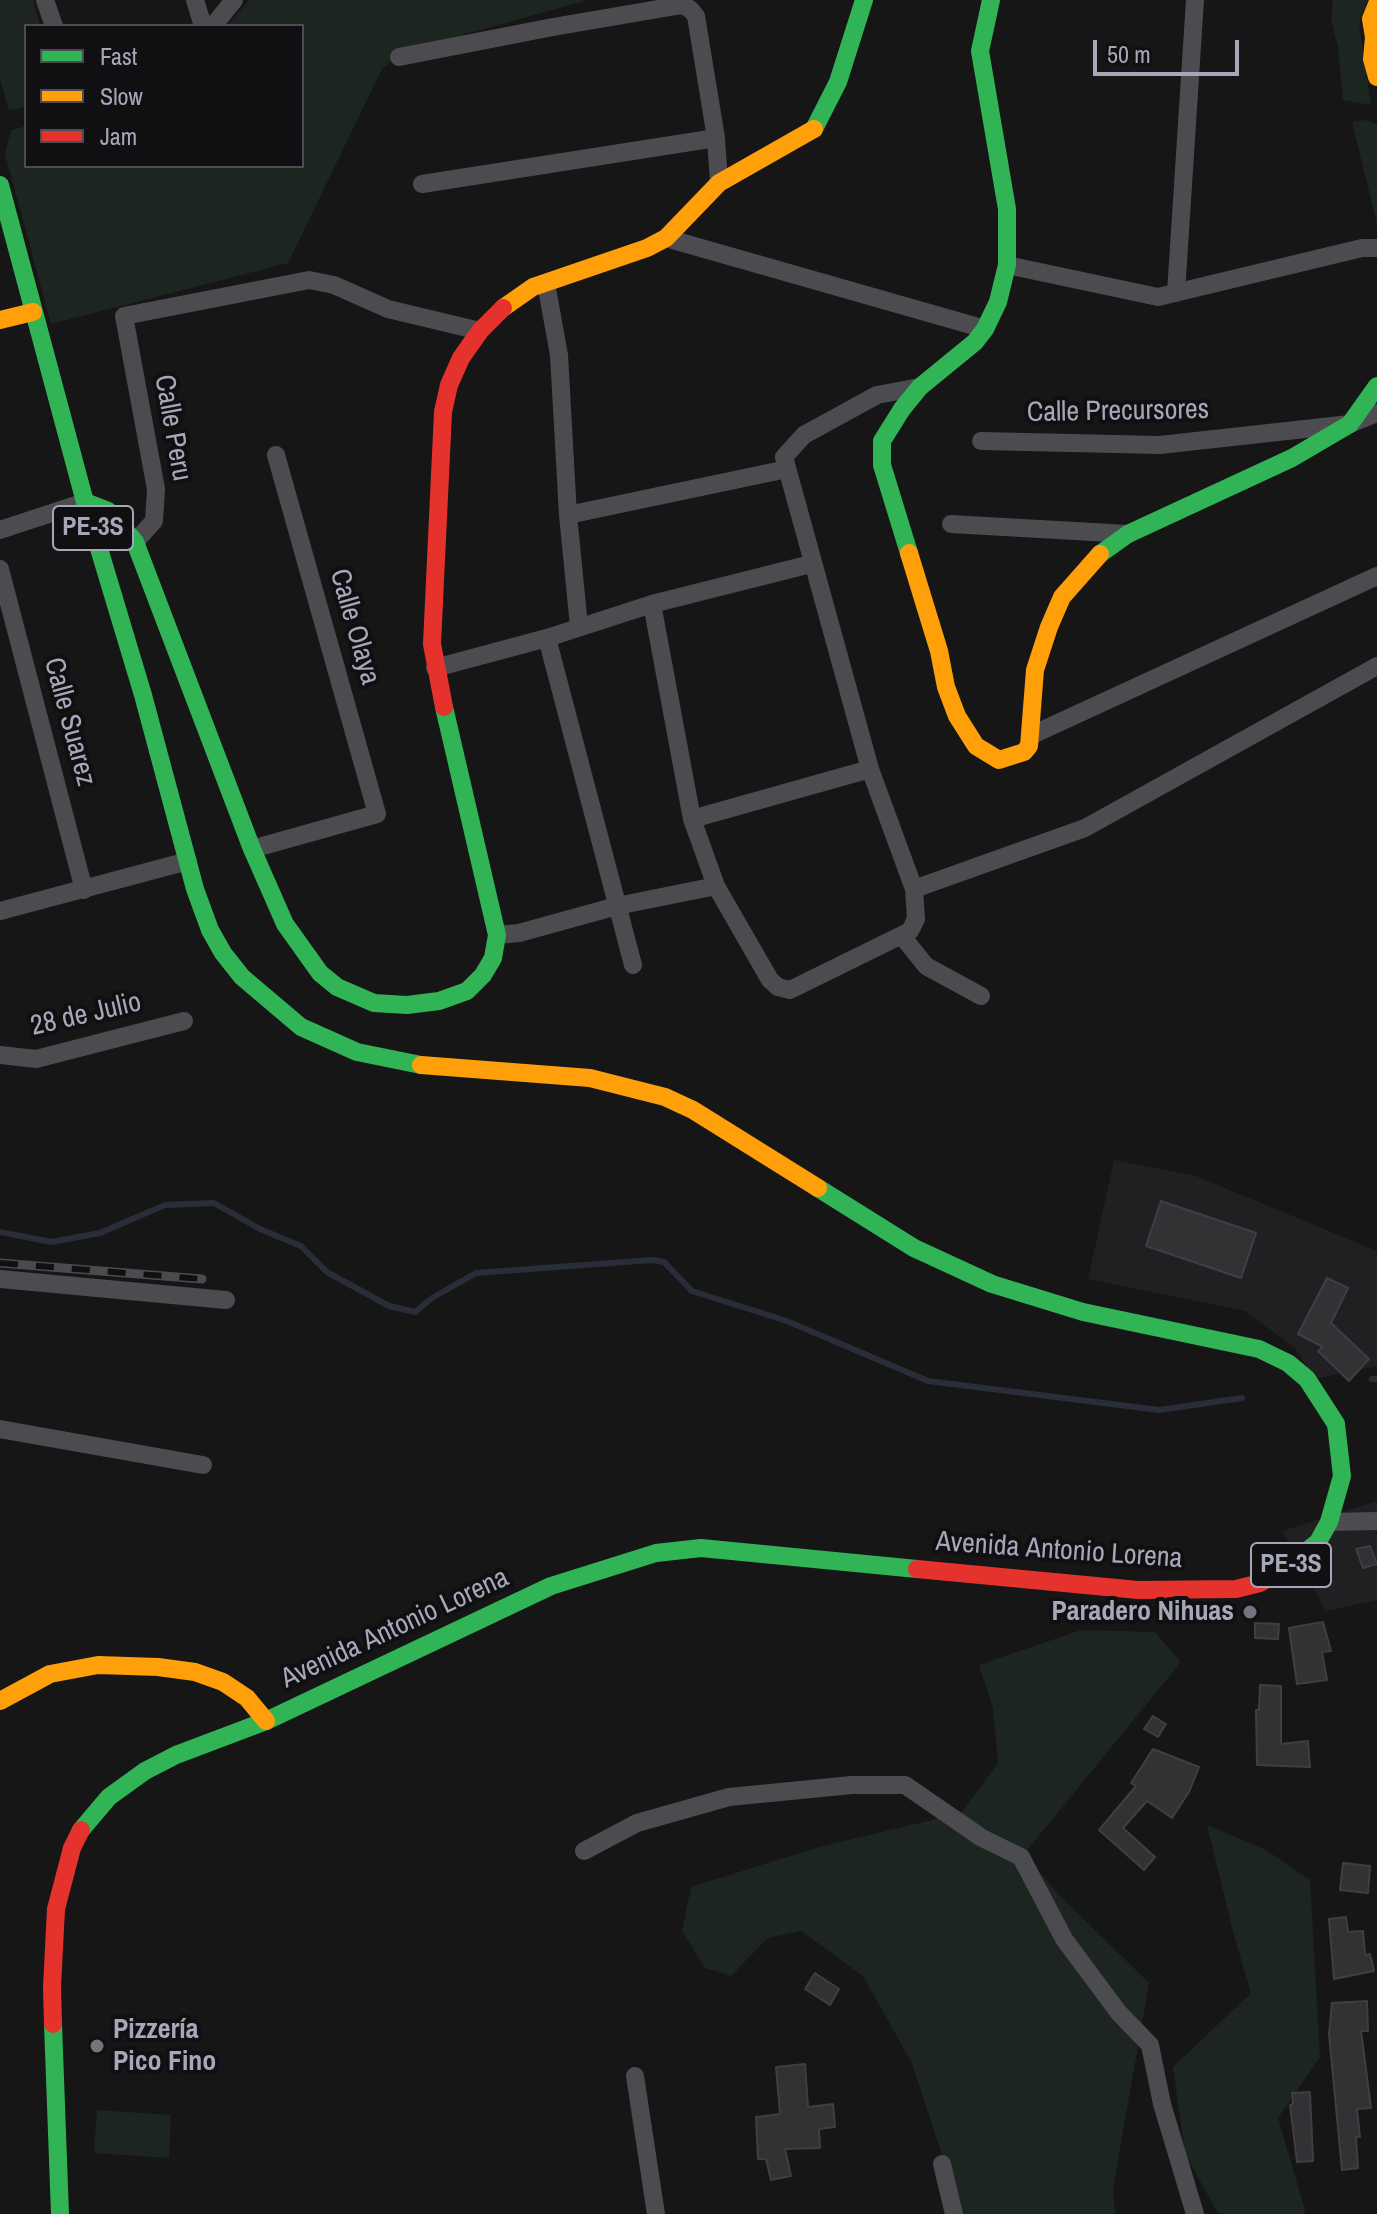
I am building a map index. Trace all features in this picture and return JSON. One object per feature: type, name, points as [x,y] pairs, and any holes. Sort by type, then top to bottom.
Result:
[{"type":"main road","points":[[85,502],[108,511],[135,542],[252,849],[285,924],[320,973],[353,996],[374,1003],[407,1005],[439,1001],[467,991],[483,975],[493,958],[497,935],[432,644],[443,412],[449,385],[461,358],[480,331],[507,304],[533,287],[647,248],[666,238],[719,183],[815,128],[838,82],[864,0]]},
{"type":"main road","points":[[991,0],[980,51],[1009,236],[1007,265],[998,302],[975,342],[920,387],[882,441],[882,465],[939,651],[946,687],[957,716],[976,746],[999,760],[1024,752],[1032,735],[1030,706],[1035,670],[1062,597],[1102,551],[1128,534],[1292,458],[1350,424],[1377,386]]},
{"type":"main road","points":[[1377,4],[1371,19],[1374,37],[1372,59],[1377,77]]},
{"type":"main road","name":"PE-3S","points":[[0,185],[85,502]]},
{"type":"main road","points":[[0,320],[33,312]]},
{"type":"main road","name":"Avenida Antonio Lorena","points":[[60,2214],[52,1987],[56,1909],[72,1848],[83,1825],[109,1797],[145,1771],[176,1755],[266,1721],[551,1586],[665,1551],[701,1548],[742,1550],[1138,1590],[1236,1589],[1260,1583],[1297,1561],[1318,1542],[1329,1522],[1342,1476],[1336,1424],[1307,1379],[1288,1363],[1259,1349],[1083,1312],[992,1284],[914,1248],[693,1110],[665,1097],[590,1078],[436,1068],[388,1060],[326,1040],[301,1027],[273,1006],[242,977],[223,953],[200,905],[143,695],[85,502]]},
{"type":"main road","points":[[0,1701],[50,1674],[98,1665],[158,1667],[195,1672],[223,1682],[247,1698],[266,1721]]},
{"type":"street","points":[[45,0],[53,24]]},
{"type":"street","points":[[195,0],[202,24]]},
{"type":"street","points":[[215,24],[234,0]]},
{"type":"street","points":[[1176,293],[1195,0]]},
{"type":"street","points":[[399,57],[682,5],[696,16],[716,138],[719,183]]},
{"type":"street","points":[[422,184],[716,138]]},
{"type":"street","points":[[666,238],[985,329]]},
{"type":"street","points":[[1007,265],[1158,297],[1362,248],[1377,248]]},
{"type":"street","name":"Calle Peru","points":[[135,542],[154,521],[156,489],[124,316],[309,280],[334,285],[388,309],[480,331]]},
{"type":"street","points":[[546,283],[559,355],[568,515],[579,626]]},
{"type":"street","points":[[652,604],[692,819],[716,886],[770,980],[778,987],[790,990],[910,931],[916,919],[914,889],[870,769],[811,564],[784,457],[804,435],[877,395],[920,387]]},
{"type":"street","name":"Calle Precursores","points":[[981,441],[1160,445],[1350,424],[1377,413]]},
{"type":"street","name":"Calle Olaya","points":[[252,849],[377,814],[276,455]]},
{"type":"street","points":[[568,515],[787,469]]},
{"type":"street","points":[[0,530],[85,502]]},
{"type":"street","points":[[951,524],[1128,534]]},
{"type":"street","points":[[435,668],[547,638],[652,604],[811,564]]},
{"type":"street","name":"Calle Suarez","points":[[0,569],[84,890]]},
{"type":"street","points":[[1032,735],[1377,576]]},
{"type":"street","points":[[547,638],[633,965]]},
{"type":"street","points":[[914,889],[1085,828],[1377,666]]},
{"type":"street","points":[[692,819],[870,769]]},
{"type":"street","points":[[0,911],[188,861]]},
{"type":"street","points":[[497,935],[519,933],[617,906],[716,886]]},
{"type":"street","points":[[902,936],[926,966],[981,996]]},
{"type":"street","name":"28 de Julio","points":[[0,1055],[36,1059],[184,1021]]},
{"type":"street","points":[[0,1279],[226,1300]]},
{"type":"street","points":[[3,1436],[203,1465]]},
{"type":"street","points":[[1329,1522],[1377,1521]]},
{"type":"street","points":[[584,1851],[637,1823],[729,1797],[852,1785],[905,1785],[982,1838],[1021,1857],[1064,1939],[1119,2013],[1150,2045],[1162,2104],[1195,2214]]},
{"type":"street","points":[[635,2076],[656,2214]]},
{"type":"street","points":[[942,2164],[954,2214]]},
{"type":"shaded area","points":[[0,0],[33,0],[39,24],[24,24],[24,107],[9,111],[0,78]]},
{"type":"shaded area","points":[[249,0],[588,0],[404,51],[382,69],[288,263],[51,324],[5,154],[11,130],[24,127],[24,168],[304,168],[304,24],[229,24]]},
{"type":"shaded area","points":[[1333,0],[1368,0],[1359,24],[1371,105],[1343,100],[1338,48],[1331,18]]},
{"type":"shaded area","points":[[1366,120],[1377,124],[1377,224],[1352,122]]},
{"type":"shaded area","points":[[1114,1160],[1196,1176],[1377,1251],[1377,1366],[1314,1379],[1295,1348],[1245,1311],[1088,1279]]},
{"type":"shaded area","points":[[1377,1501],[1377,1600],[1326,1611],[1282,1531]]},
{"type":"shaded area","points":[[1081,1630],[1155,1632],[1181,1662],[1024,1854],[1058,1894],[1149,1983],[1113,2189],[1115,2214],[961,2214],[912,2063],[863,1976],[801,1931],[768,1938],[731,1976],[705,1968],[682,1931],[691,1887],[819,1847],[961,1813],[998,1763],[993,1708],[979,1665]]},
{"type":"shaded area","points":[[1207,1825],[1266,1850],[1310,1880],[1320,2057],[1278,2118],[1304,2214],[1218,2214],[1185,2153],[1173,2067],[1251,1993]]},
{"type":"shaded area","points":[[97,2110],[171,2115],[169,2158],[94,2153]]},
{"type":"building","points":[[1161,1201],[1256,1233],[1241,1278],[1146,1246]]},
{"type":"building","points":[[1327,1278],[1348,1288],[1331,1323],[1369,1359],[1349,1381],[1318,1351],[1323,1347],[1298,1334]]},
{"type":"building","points":[[1370,1546],[1377,1564],[1363,1568],[1356,1549]]},
{"type":"building","points":[[1323,1622],[1331,1651],[1322,1652],[1327,1680],[1297,1684],[1289,1628]]},
{"type":"building","points":[[1255,1623],[1279,1624],[1278,1639],[1255,1638]]},
{"type":"building","points":[[1260,1685],[1281,1686],[1281,1744],[1308,1741],[1310,1767],[1257,1765],[1256,1710],[1259,1710]]},
{"type":"building","points":[[1153,1716],[1166,1724],[1158,1737],[1144,1729]]},
{"type":"building","points":[[1153,1749],[1199,1767],[1189,1792],[1172,1818],[1147,1801],[1123,1828],[1155,1857],[1144,1870],[1099,1830],[1136,1786],[1131,1783]]},
{"type":"building","points":[[1343,1863],[1370,1866],[1368,1893],[1340,1890]]},
{"type":"building","points":[[1346,1917],[1348,1932],[1363,1931],[1365,1955],[1370,1954],[1374,1971],[1334,1979],[1329,1919]]},
{"type":"building","points":[[815,1973],[839,1989],[830,2005],[805,1989]]},
{"type":"building","points":[[1367,2001],[1368,2031],[1361,2031],[1371,2108],[1357,2109],[1360,2137],[1356,2137],[1358,2168],[1342,2170],[1329,2034],[1332,2003]]},
{"type":"building","points":[[805,2064],[808,2107],[833,2104],[835,2127],[819,2129],[820,2148],[785,2149],[791,2176],[771,2180],[766,2159],[758,2159],[756,2117],[780,2114],[776,2067]]},
{"type":"building","points":[[1310,2092],[1313,2161],[1297,2162],[1290,2105],[1293,2104],[1292,2093]]},
{"type":"waterway","points":[[0,1232],[51,1242],[100,1233],[165,1205],[214,1203],[260,1229],[301,1246],[327,1272],[389,1306],[415,1312],[432,1298],[476,1273],[652,1260],[664,1262],[692,1291],[787,1321],[928,1381],[1159,1410],[1242,1398]]},
{"type":"waterway","points":[[1372,1379],[1377,1379]]},
{"type":"railway","points":[[0,1263],[202,1279]]},
{"type":"traffic: fast","points":[[814,129],[838,82],[864,0]]},
{"type":"traffic: fast","points":[[909,553],[882,465],[882,441],[920,387],[975,342],[985,329],[998,302],[1007,265],[1007,209],[980,51],[991,0]]},
{"type":"traffic: fast","points":[[0,185],[85,502],[143,695],[195,889],[210,930],[242,977],[301,1027],[357,1052],[421,1065]]},
{"type":"traffic: fast","points":[[1100,554],[1128,534],[1292,458],[1350,424],[1377,386]]},
{"type":"traffic: fast","points":[[85,502],[108,511],[135,542],[252,849],[285,924],[320,973],[337,987],[374,1003],[407,1005],[439,1001],[467,991],[483,975],[493,958],[497,935],[444,707]]},
{"type":"traffic: fast","points":[[818,1188],[914,1248],[992,1284],[1083,1312],[1259,1349],[1288,1363],[1307,1379],[1336,1424],[1342,1476],[1329,1522],[1318,1542],[1285,1569]]},
{"type":"traffic: fast","points":[[81,1830],[109,1797],[145,1771],[176,1755],[266,1721],[551,1586],[656,1553],[701,1548],[917,1569]]},
{"type":"traffic: fast","points":[[53,2024],[60,2214]]},
{"type":"traffic: slow","points":[[1377,4],[1371,19],[1374,37],[1372,59],[1377,77]]},
{"type":"traffic: slow","points":[[503,308],[533,287],[647,248],[666,238],[719,183],[814,129]]},
{"type":"traffic: slow","points":[[0,320],[33,312]]},
{"type":"traffic: slow","points":[[909,553],[957,716],[976,746],[999,760],[1024,752],[1029,746],[1035,670],[1049,627],[1062,597],[1100,554]]},
{"type":"traffic: slow","points":[[421,1065],[590,1078],[665,1097],[693,1110],[818,1188]]},
{"type":"traffic: slow","points":[[0,1701],[50,1674],[98,1665],[158,1667],[195,1672],[223,1682],[247,1698],[266,1721]]},
{"type":"traffic: jam","points":[[444,707],[432,644],[443,412],[449,385],[461,358],[480,331],[503,308]]},
{"type":"traffic: jam","points":[[917,1569],[1138,1590],[1236,1589],[1260,1583],[1285,1569]]},
{"type":"traffic: jam","points":[[53,2024],[56,1909],[72,1848],[81,1830]]},
{"type":"place","name":"Paradero Nihuas","points":[[1250,1612]]},
{"type":"place","name":"Pizzería Pico Fino","points":[[97,2046]]}]
